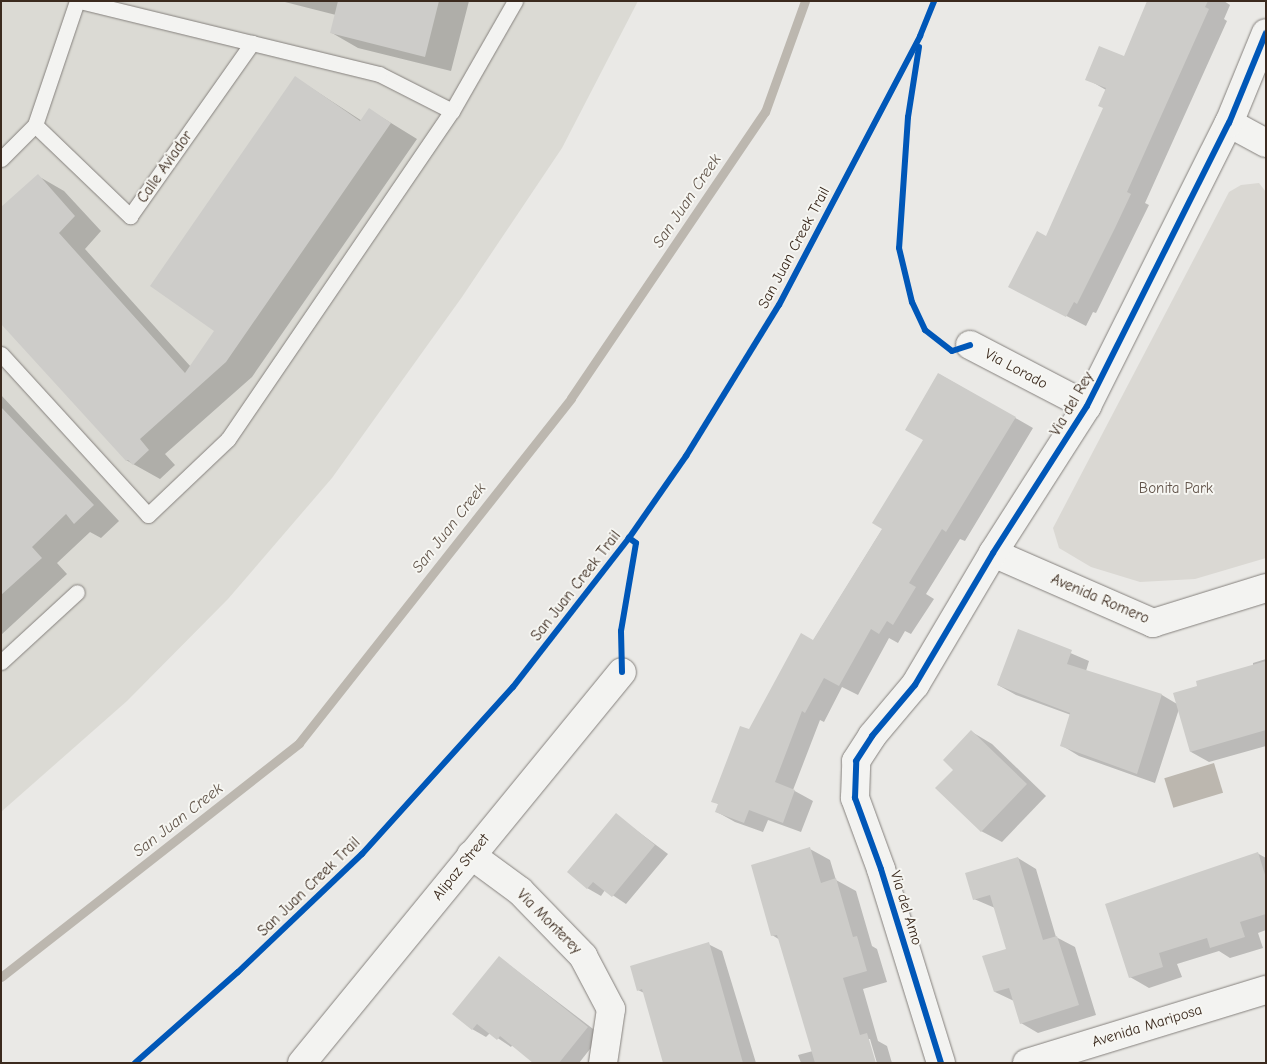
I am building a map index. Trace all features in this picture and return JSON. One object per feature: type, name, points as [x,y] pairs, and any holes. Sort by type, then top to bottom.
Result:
[{"type":"street","name":"Via del Rey","points":[[856,761],[872,736],[915,685],[993,553],[1087,406],[1229,123],[1266,33]]},
{"type":"street","points":[[1229,123],[1266,143]]},
{"type":"street","name":"Via Lorado","points":[[970,345],[1087,406]]},
{"type":"street","name":"Avenida Romero","points":[[993,553],[1153,623],[1266,588]]},
{"type":"street","name":"Alipaz Street","points":[[302,1063],[622,672]]},
{"type":"street","name":"Via del Amo","points":[[856,761],[854,798],[881,869],[941,1063]]},
{"type":"street","name":"Via Monterey","points":[[471,855],[520,891],[583,956],[610,1009],[603,1063]]},
{"type":"street","name":"Avenida Mariposa","points":[[1027,1063],[1266,990]]},
{"type":"lane","points":[[1,159],[35,125],[79,1],[379,74],[452,111]]},
{"type":"lane","points":[[1,354],[148,515],[228,439],[452,111],[515,1]]},
{"type":"lane","name":"Calle Aviador","points":[[35,125],[130,216],[252,43]]},
{"type":"lane","points":[[1,662],[77,592]]},
{"type":"shaded area","points":[[1,1],[638,1],[562,148],[462,297],[332,478],[228,599],[127,701],[1,812]]},
{"type":"shaded area","points":[[1214,763],[1223,793],[1173,808],[1164,778]]},
{"type":"green space","name":"Bonita Park","points":[[1259,183],[1266,192],[1266,558],[1195,579],[1140,582],[1091,567],[1059,548],[1053,528],[1229,192],[1241,185]]},
{"type":"building","points":[[338,1],[439,1],[425,57],[330,33]]},
{"type":"building","points":[[1147,1],[1208,1],[1205,7],[1209,9],[1127,192],[1131,194],[1077,304],[1074,302],[1066,317],[1008,287],[1037,231],[1046,236],[1103,108],[1098,106],[1106,88],[1085,80],[1099,46],[1124,56]]},
{"type":"building","points":[[295,76],[360,121],[369,108],[391,123],[226,362],[140,439],[149,450],[133,465],[128,460],[126,461],[1,324],[1,207],[38,174],[75,216],[59,233],[185,373],[214,331],[150,286]]},
{"type":"building","points":[[938,373],[1016,417],[946,532],[942,529],[909,583],[916,587],[893,625],[887,621],[879,634],[871,629],[839,686],[824,678],[805,713],[802,711],[775,782],[795,790],[783,823],[749,810],[744,823],[715,812],[718,804],[711,802],[740,726],[749,729],[801,633],[813,640],[882,529],[872,523],[923,440],[905,430]]},
{"type":"building","points":[[1,407],[94,505],[74,524],[66,514],[32,547],[42,558],[1,595]]},
{"type":"building","points":[[1018,629],[1072,650],[1067,664],[1162,694],[1137,774],[1060,746],[1070,713],[997,685]]},
{"type":"building","points":[[1266,661],[1266,730],[1190,752],[1173,693],[1197,686],[1196,681]]},
{"type":"building","points":[[971,730],[1027,784],[981,832],[935,788],[953,770],[943,760]]},
{"type":"building","points":[[616,813],[655,845],[612,897],[593,882],[587,889],[567,872]]},
{"type":"building","points":[[810,847],[821,883],[836,878],[853,937],[857,936],[867,971],[843,978],[860,1035],[867,1033],[876,1063],[815,1063],[777,935],[771,936],[751,865]]},
{"type":"building","points":[[1258,852],[1266,878],[1266,914],[1240,922],[1245,937],[1210,948],[1207,938],[1159,953],[1163,967],[1129,978],[1105,904]]},
{"type":"building","points":[[1018,857],[1043,940],[1057,936],[1079,1005],[1020,1024],[1009,988],[994,992],[982,956],[1006,949],[990,895],[973,900],[965,873]]},
{"type":"building","points":[[709,942],[743,1063],[663,1063],[642,989],[637,991],[630,966]]},
{"type":"building","points":[[499,956],[588,1027],[559,1063],[533,1063],[500,1036],[497,1040],[477,1024],[472,1030],[452,1014]]},
{"type":"waterway","name":"San Juan Creek","points":[[1,977],[299,743],[571,398],[765,112],[805,1]]},
{"type":"cycle path","name":"San Juan Creek Trail","points":[[135,1063],[238,972],[362,854],[513,687],[629,538],[686,456],[779,305],[920,36],[934,1]]},
{"type":"cycle path","points":[[941,1063],[881,869],[855,798],[856,761],[872,736],[915,685],[993,553],[1087,406],[1229,123],[1266,33]]},
{"type":"cycle path","points":[[919,47],[908,117],[899,248],[912,302],[925,330],[952,351],[970,345]]},
{"type":"cycle path","name":"San Juan Creek Trail","points":[[622,672],[621,631],[636,543],[629,538]]}]
